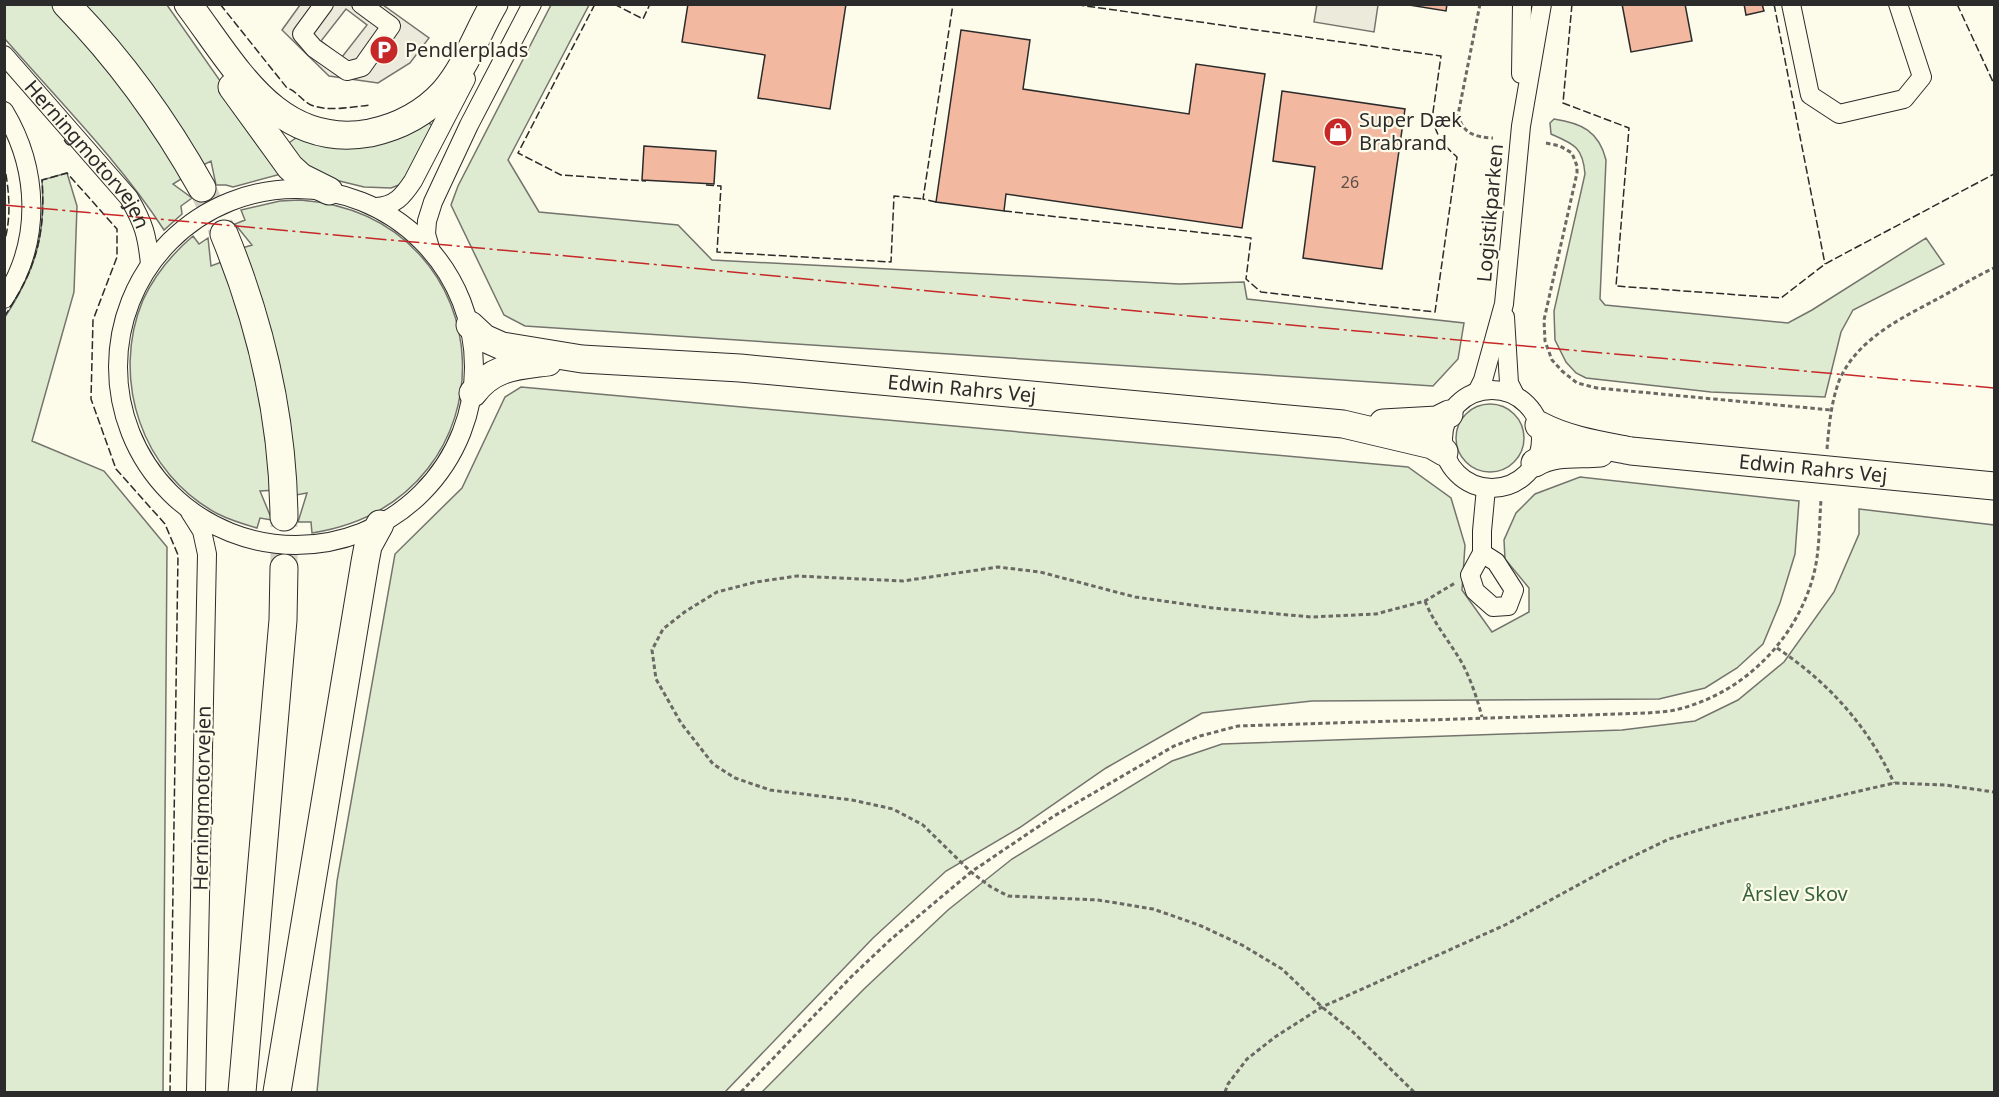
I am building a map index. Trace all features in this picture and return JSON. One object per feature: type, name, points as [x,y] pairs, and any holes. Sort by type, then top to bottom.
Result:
[{"type":"highway","points":[[66,4],[117,59],[160,117],[202,188]]},
{"type":"highway","points":[[174,4],[290,167],[301,177],[329,191]]},
{"type":"highway","points":[[188,4],[247,83],[280,115],[314,130],[356,135],[397,126],[414,117],[437,99],[456,76],[494,4]]},
{"type":"highway","points":[[224,234],[239,271],[264,355],[278,432],[284,489],[284,517]]},
{"type":"highway","points":[[470,325],[484,338],[502,346],[582,359]]},
{"type":"highway","points":[[473,393],[488,376],[499,371],[521,365],[582,359]]},
{"type":"highway","name":"Edwin Rahrs Vej","points":[[582,359],[752,369],[1342,424]]},
{"type":"highway","points":[[1342,424],[1437,420],[1449,414]]},
{"type":"highway","points":[[1342,424],[1432,445],[1444,452]]},
{"type":"highway","points":[[1539,424],[1550,431],[1584,442],[1631,451]]},
{"type":"highway","points":[[1535,463],[1544,457],[1564,454],[1631,451]]},
{"type":"highway","name":"Edwin Rahrs Vej","points":[[1631,451],[1995,486]]},
{"type":"highway","points":[[277,1092],[365,562],[368,546],[380,524]]},
{"type":"highway","points":[[242,1092],[283,620],[284,568]]},
{"type":"street","points":[[324,4],[302,34],[314,48],[347,71],[362,67],[391,26],[362,4]]},
{"type":"street","points":[[376,207],[395,203],[413,181],[503,4]]},
{"type":"street","points":[[430,248],[426,234],[427,221],[433,202],[469,124],[532,4]]},
{"type":"street","name":"Logistikparken","points":[[1521,126],[1522,4]]},
{"type":"street","name":"Logistikparken","points":[[1515,395],[1509,383],[1504,304],[1521,126],[1542,4]]},
{"type":"street","points":[[1791,4],[1810,95],[1839,114],[1904,99],[1922,77],[1898,4]]},
{"type":"street","name":"Herningmotorvejen","points":[[4,56],[129,198],[142,221],[147,236],[150,264]]},
{"type":"street","points":[[4,111],[18,136],[29,170],[32,218],[24,259],[4,299]]},
{"type":"street","points":[[309,189],[329,191],[376,207],[413,232],[430,248],[455,284],[470,325],[474,352],[473,393],[466,422],[447,463],[417,498],[393,517],[363,532],[328,543],[281,544],[254,540],[219,528],[187,508],[161,483],[132,437],[121,402],[118,366],[122,330],[132,296],[150,264],[177,234],[193,221],[229,201],[268,190],[309,189]]},
{"type":"street","name":"Logistikparken","points":[[1477,392],[1483,380],[1504,304]]},
{"type":"street","points":[[1496,390],[1515,395],[1530,408],[1539,424],[1541,444],[1535,463],[1525,476],[1511,485],[1486,488],[1468,482],[1448,461],[1444,452],[1443,433],[1449,414],[1466,397],[1477,392],[1496,390]]},
{"type":"street","points":[[1482,553],[1496,562],[1514,590],[1508,606],[1493,607],[1475,591],[1470,575],[1482,553],[1486,488]]},
{"type":"street","name":"Herningmotorvejen","points":[[187,508],[202,531],[207,554],[196,1092]]},
{"type":"path","points":[[1480,4],[1458,115],[1462,128],[1467,133],[1493,138]]},
{"type":"path","points":[[1546,143],[1566,148],[1572,153],[1577,166],[1574,195],[1544,320],[1545,341],[1552,360],[1562,371],[1577,383],[1597,388],[1831,410]]},
{"type":"path","points":[[1827,451],[1831,410],[1840,380],[1854,356],[1874,337],[1897,321],[1995,268]]},
{"type":"path","points":[[741,1092],[851,977],[890,940],[971,872],[1054,816],[1174,746],[1238,726],[1648,713],[1676,710],[1713,696],[1743,679],[1777,648],[1801,610],[1813,576],[1821,500]]},
{"type":"path","points":[[1413,1092],[1353,1032],[1322,1007],[1282,969],[1242,945],[1199,925],[1154,909],[1098,900],[1008,896],[971,872],[923,825],[892,809],[852,800],[770,790],[735,778],[713,764],[681,723],[656,679],[652,650],[663,628],[686,610],[717,592],[756,582],[797,576],[903,581],[998,567],[1041,572],[1135,597],[1213,608],[1311,617],[1376,614],[1425,601],[1470,575]]},
{"type":"path","points":[[1425,601],[1462,663],[1475,691],[1482,718]]},
{"type":"path","points":[[1777,648],[1806,667],[1853,715],[1883,759],[1894,783]]},
{"type":"path","points":[[1225,1092],[1228,1084],[1247,1059],[1275,1037],[1322,1007],[1505,925],[1609,868],[1668,840],[1726,822],[1894,783],[1946,785],[1995,792]]},
{"type":"green space","points":[[4,5],[56,5],[189,174],[173,184],[192,198],[181,206],[182,214],[164,230],[128,180],[5,39]]},
{"type":"green space","points":[[81,5],[167,5],[281,168],[281,174],[233,187],[216,185],[211,161],[203,165]]},
{"type":"green space","points":[[551,5],[589,5],[508,160],[539,212],[678,225],[712,260],[1179,284],[1244,282],[1247,299],[1464,323],[1458,359],[1433,386],[525,326],[504,315],[451,205],[458,186]]},
{"type":"green space","points":[[1554,119],[1573,123],[1588,130],[1599,142],[1606,160],[1600,299],[1605,305],[1788,323],[1926,238],[1944,264],[1853,310],[1841,332],[1825,397],[1711,392],[1586,378],[1576,373],[1566,362],[1555,340],[1554,311],[1585,174],[1582,158],[1576,148],[1551,134],[1550,123]]},
{"type":"green space","points":[[427,122],[432,125],[411,174],[399,185],[391,188],[364,187],[315,175],[286,145],[300,135]]},
{"type":"green space","points":[[67,173],[77,206],[74,292],[32,441],[104,471],[167,547],[163,1092],[5,1092],[5,317],[24,284],[36,252],[42,219],[42,180]]},
{"type":"green space","points":[[300,200],[369,218],[419,254],[450,304],[462,360],[455,417],[427,469],[380,510],[312,533],[311,522],[298,522],[307,493],[296,495],[242,248],[252,245],[235,224],[245,220],[241,210],[280,201]]},
{"type":"green space","points":[[193,236],[199,244],[208,238],[211,266],[227,260],[237,285],[277,490],[260,491],[272,520],[260,518],[257,528],[218,514],[192,497],[170,475],[152,450],[140,422],[132,392],[130,361],[134,330],[143,300],[165,265]]},
{"type":"green space","points":[[521,387],[1408,467],[1451,498],[1465,545],[1462,590],[1492,632],[1529,612],[1529,588],[1505,559],[1504,540],[1516,513],[1535,494],[1580,477],[1799,501],[1795,554],[1780,603],[1763,644],[1737,668],[1705,688],[1659,699],[1312,701],[1202,713],[1106,768],[1019,828],[946,871],[873,938],[725,1092],[317,1092],[337,881],[395,554],[462,488],[505,397]]},
{"type":"green space","points":[[1483,404],[1497,404],[1509,409],[1519,419],[1524,438],[1519,457],[1509,467],[1497,472],[1483,472],[1471,467],[1461,457],[1456,445],[1456,431],[1461,419],[1471,409]]},
{"type":"green space","name":"Årslev Skov","points":[[1859,509],[1994,525],[1994,1092],[762,1092],[864,989],[948,910],[1012,859],[1172,761],[1222,744],[1622,730],[1695,721],[1738,700],[1784,662],[1834,592],[1859,534]]},
{"type":"shaded area","points":[[1317,4],[1378,5],[1374,32],[1314,22]]},
{"type":"shaded area","name":"Pendlerplads","points":[[300,5],[383,5],[429,38],[410,63],[378,83],[329,76],[282,30]],"holes":[[[346,9],[367,25],[342,57],[321,41]]]},
{"type":"building","points":[[688,4],[846,4],[830,109],[758,98],[765,55],[682,42]]},
{"type":"building","points":[[1403,4],[1447,4],[1446,11]]},
{"type":"building","points":[[1622,4],[1685,4],[1692,41],[1631,52]]},
{"type":"building","points":[[1744,4],[1762,4],[1764,11],[1746,15]]},
{"type":"building","points":[[961,30],[1030,40],[1023,89],[1189,114],[1196,64],[1265,74],[1242,228],[1006,194],[1004,211],[936,202]]},
{"type":"building","points":[[1282,91],[1405,109],[1382,269],[1303,258],[1315,167],[1273,161]]},
{"type":"building","points":[[644,146],[716,151],[714,184],[642,180]]},
{"type":"tunnel","points":[[202,188],[224,234]]},
{"type":"tunnel","points":[[284,517],[284,568]]},
{"type":"fence","points":[[220,4],[287,88],[308,103],[333,109],[370,105]]},
{"type":"fence","points":[[595,4],[518,153],[561,175],[646,181]]},
{"type":"fence","points":[[614,4],[643,19],[650,4]]},
{"type":"fence","points":[[936,202],[923,199],[953,4]]},
{"type":"fence","points":[[1004,211],[1251,238],[1246,279],[1261,292],[1435,312],[1457,157],[1439,137],[1433,119],[1441,56],[1072,4]]},
{"type":"fence","points":[[1572,4],[1563,103],[1629,128],[1616,286],[1781,298],[1825,264],[1994,174]]},
{"type":"fence","points":[[1774,4],[1825,264]]},
{"type":"fence","points":[[1957,4],[1994,84]]},
{"type":"fence","points":[[4,163],[9,203],[4,243]]},
{"type":"fence","points":[[4,317],[24,284],[36,252],[42,219],[42,180],[67,173],[117,229],[117,257],[93,320],[91,399],[116,469],[165,524],[178,555],[170,1092]]},
{"type":"fence","points":[[706,185],[721,186],[717,252],[891,262],[894,196],[923,199]]},
{"type":"power","points":[[4,205],[1179,315],[1994,388]]},
{"type":"place","name":"Pendlerplads","points":[[384,50]]},
{"type":"place","name":"Super Dæk Brabrand","points":[[1338,132]]}]
